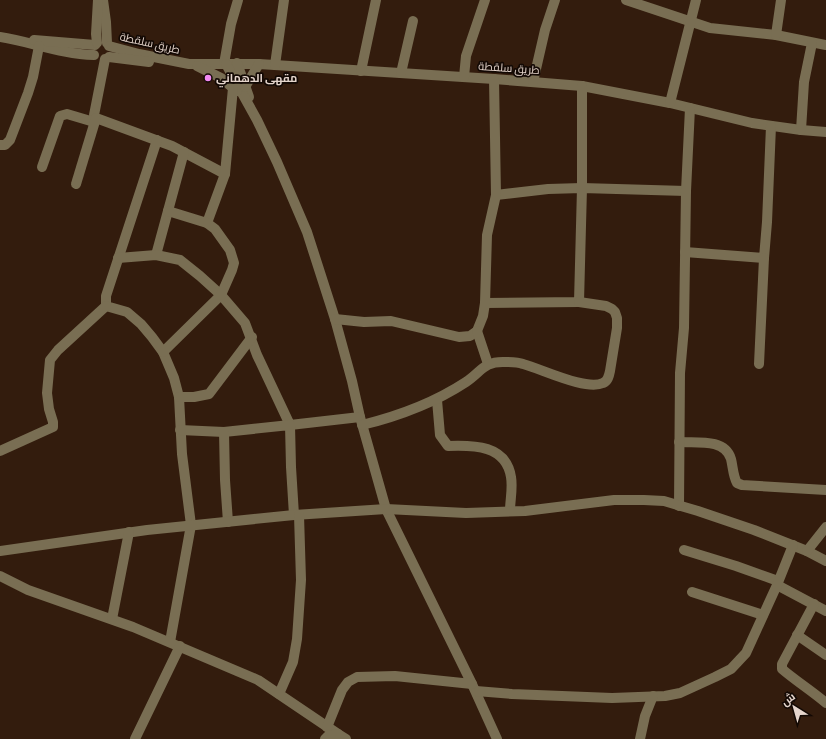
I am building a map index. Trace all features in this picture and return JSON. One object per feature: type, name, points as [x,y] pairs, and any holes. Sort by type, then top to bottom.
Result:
[{"type":"street","points":[[76,184],[95,120],[94,115],[107,58],[111,54],[100,46],[96,34],[98,0]]},
{"type":"street","points":[[100,46],[106,22],[103,0]]},
{"type":"street","points":[[238,0],[231,24],[225,64],[257,120],[291,191],[307,232],[335,319],[361,421],[386,509],[474,687],[497,739]]},
{"type":"street","points":[[275,65],[284,0]]},
{"type":"street","points":[[361,71],[376,0]]},
{"type":"street","points":[[464,77],[466,56],[485,0]]},
{"type":"street","points":[[533,82],[545,30],[555,0]]},
{"type":"street","points":[[626,0],[710,28],[776,35],[826,45]]},
{"type":"street","points":[[670,103],[696,0]]},
{"type":"street","points":[[776,35],[781,0]]},
{"type":"street","points":[[401,73],[413,21]]},
{"type":"street","name":"طريق سلقطة","points":[[0,37],[100,46],[190,64]]},
{"type":"street","name":"طريق سلقطة","points":[[20,40],[38,46],[78,54],[100,46]]},
{"type":"street","points":[[801,130],[804,82],[812,43]]},
{"type":"street","points":[[0,145],[5,145],[10,140],[32,77],[38,46]]},
{"type":"street","name":"طريق سلقطة","points":[[100,46],[99,59],[107,58],[190,64],[260,64],[582,86],[670,103],[771,126],[826,132]]},
{"type":"street","points":[[237,63],[257,120]]},
{"type":"street","points":[[190,64],[221,78],[245,101]]},
{"type":"street","points":[[246,87],[260,64]]},
{"type":"street","points":[[488,364],[477,332],[483,316],[485,303],[487,235],[496,195],[494,79]]},
{"type":"street","points":[[579,302],[582,188],[582,86]]},
{"type":"street","points":[[207,223],[225,174],[233,88]]},
{"type":"street","points":[[679,506],[678,442],[680,373],[684,328],[686,191],[690,108]]},
{"type":"street","points":[[42,167],[60,116],[67,114],[95,120],[157,140],[172,146],[225,174]]},
{"type":"street","points":[[759,364],[759,340],[762,316],[771,126]]},
{"type":"street","points":[[0,450],[53,427],[53,422],[48,409],[47,393],[50,360],[58,350],[106,306],[106,296],[157,140]]},
{"type":"street","points":[[156,255],[184,152]]},
{"type":"street","points":[[496,195],[548,189],[582,188],[686,191]]},
{"type":"street","points":[[163,352],[221,295],[234,263],[230,250],[215,229],[207,223],[168,211]]},
{"type":"street","points":[[685,252],[764,258]]},
{"type":"street","points":[[118,258],[156,255],[180,260],[221,295],[245,323],[252,337],[257,355],[290,425],[291,467],[301,580],[297,639],[293,662],[278,694]]},
{"type":"street","points":[[180,430],[224,432],[290,425],[361,421],[400,415],[437,400],[468,381],[488,364],[503,362],[522,363],[567,380],[598,385],[609,377],[617,318],[612,309],[606,306],[579,302],[485,303]]},
{"type":"street","points":[[106,306],[127,312],[140,324],[163,352],[174,378],[179,397],[180,430],[191,525],[175,644],[135,739]]},
{"type":"street","points":[[335,319],[364,322],[391,322],[459,337],[470,336],[477,332]]},
{"type":"street","points":[[179,397],[194,397],[209,394],[230,364],[252,337]]},
{"type":"street","points":[[437,400],[440,435],[448,446],[483,448],[494,451],[509,465],[512,478],[510,511]]},
{"type":"street","points":[[224,432],[224,480],[228,522]]},
{"type":"street","points":[[678,442],[716,444],[724,447],[731,458],[735,480],[737,483],[742,485],[826,490]]},
{"type":"street","points":[[0,551],[129,532],[296,515],[386,509],[459,513],[510,511],[563,507],[614,500],[657,501],[679,506],[754,530],[807,551],[826,561]]},
{"type":"street","points":[[807,551],[826,527]]},
{"type":"street","points":[[112,619],[129,532]]},
{"type":"street","points":[[327,727],[342,690],[348,682],[357,677],[395,676],[512,694],[612,698],[665,696],[680,693],[716,678],[731,669],[746,653],[778,583],[793,545]]},
{"type":"street","points":[[684,550],[736,566],[778,583],[826,610]]},
{"type":"street","points":[[0,576],[28,590],[112,619],[175,644],[258,680],[342,737]]},
{"type":"street","points":[[692,592],[763,615]]},
{"type":"street","points":[[814,604],[782,664],[782,669],[810,689],[826,703]]},
{"type":"street","points":[[797,635],[826,655]]},
{"type":"street","points":[[640,739],[645,716],[653,696]]},
{"type":"street","points":[[325,739],[328,736],[342,737]]},
{"type":"place","name":"مقهى الدهماني","points":[[208,78]]}]
